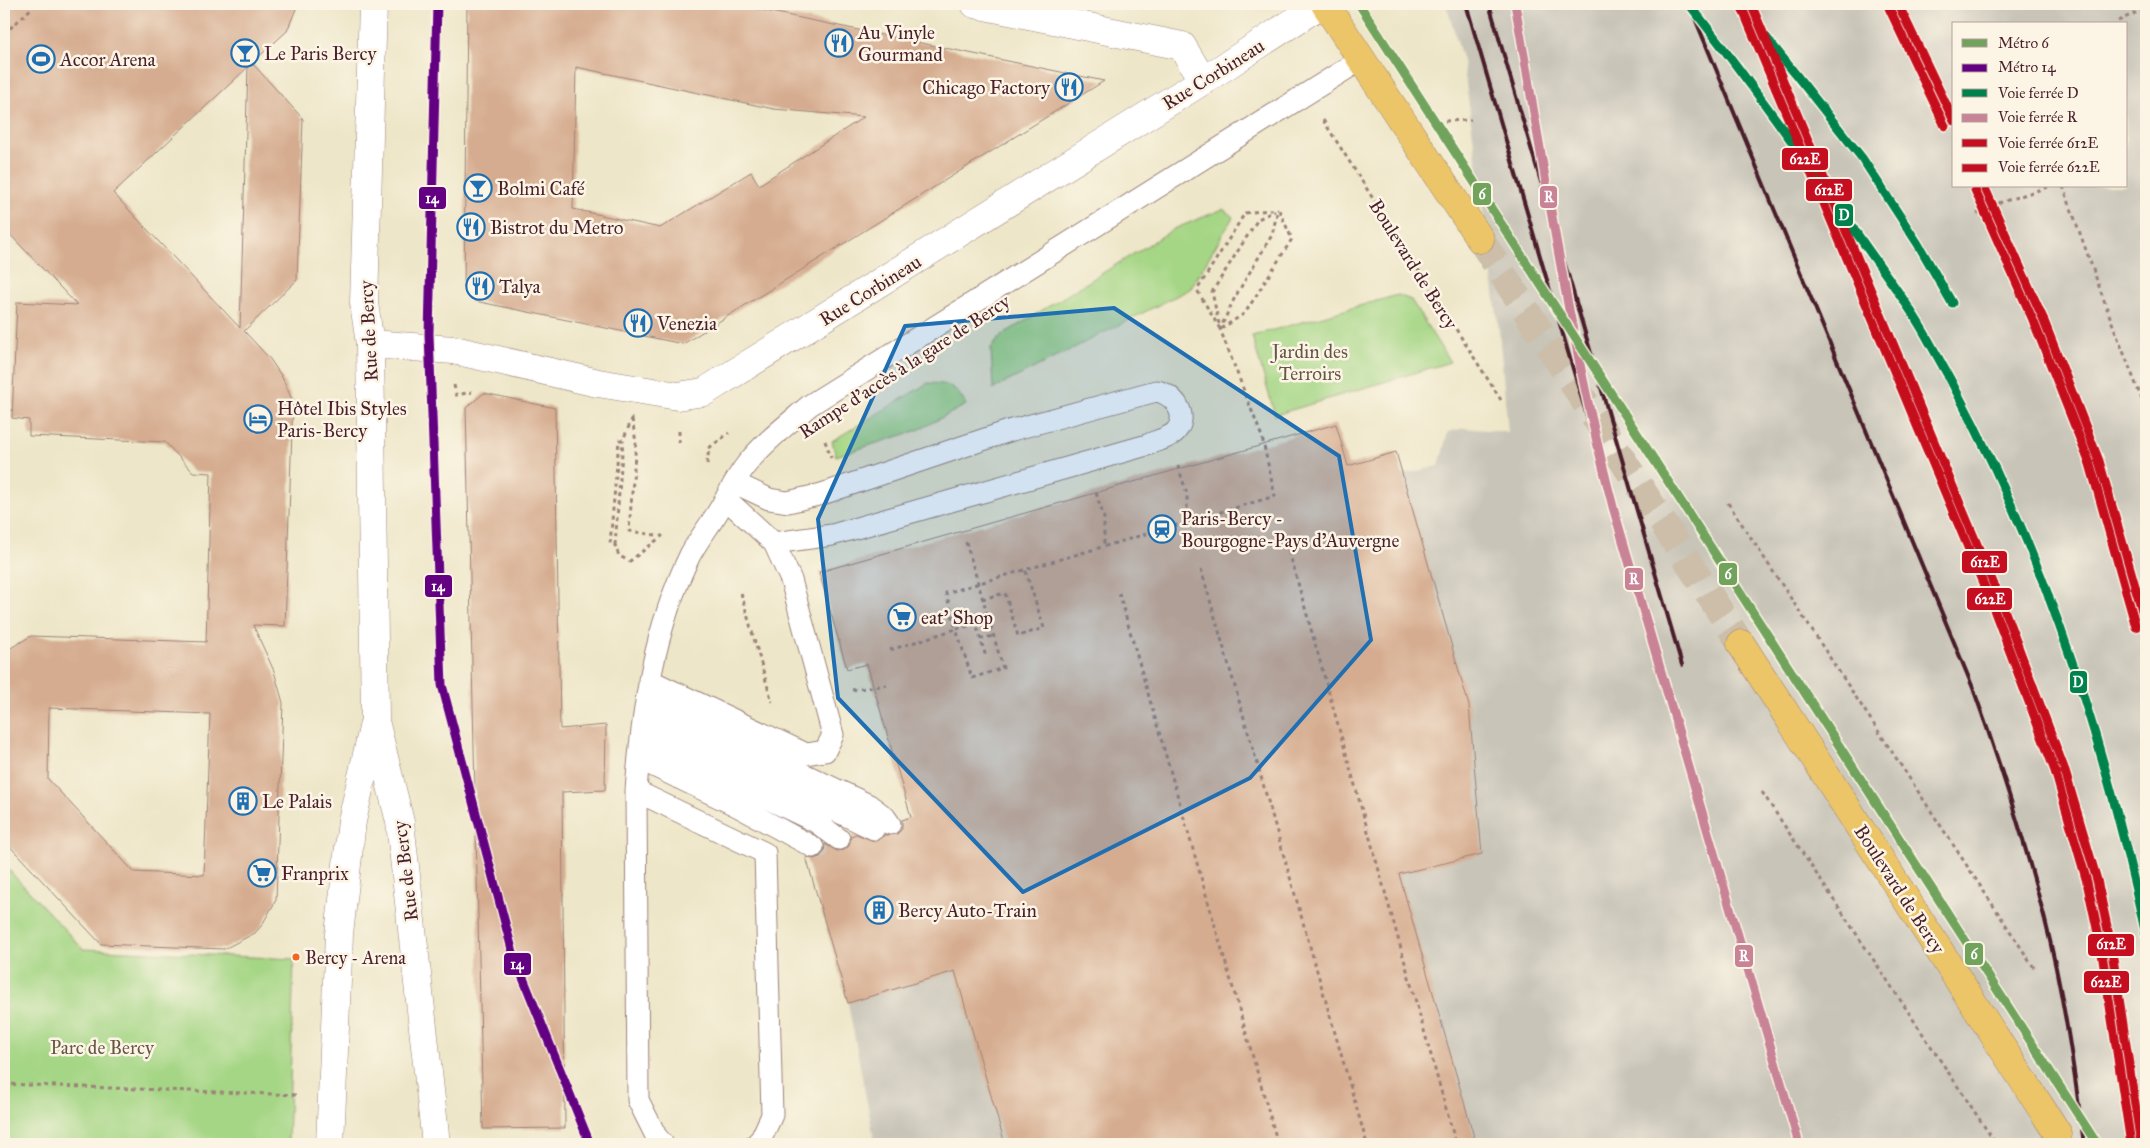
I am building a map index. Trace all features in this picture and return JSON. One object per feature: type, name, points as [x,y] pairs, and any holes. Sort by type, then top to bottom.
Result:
[{"type":"main road","points":[[1325,4],[1480,239]]},
{"type":"main road","name":"Boulevard de Bercy","points":[[1741,644],[2058,1134]]},
{"type":"street","name":"Rue de Bercy","points":[[330,1144],[339,934],[352,821],[374,719],[370,344],[364,303],[373,4]]},
{"type":"street","points":[[975,4],[1182,46],[1203,81]]},
{"type":"street","name":"Rue Corbineau","points":[[370,344],[454,350],[580,379],[678,396],[704,392],[1203,81],[1321,4]]},
{"type":"street","name":"Rue de Bercy","points":[[374,719],[400,822],[436,1144]]},
{"type":"lane","points":[[663,1144],[656,1136],[638,1100],[636,791],[644,719],[669,606],[691,554],[746,464],[775,434],[810,406],[1362,59]]},
{"type":"lane","points":[[730,491],[788,502],[822,494],[1012,430],[1156,391],[1170,396],[1180,411],[1180,419],[1175,432],[1148,445],[832,535],[774,543]]},
{"type":"lane","points":[[644,719],[806,754],[824,751],[833,735],[791,580],[774,543],[753,522],[730,491]]},
{"type":"lane","points":[[644,719],[882,826]]},
{"type":"lane","points":[[644,719],[816,822],[840,839]]},
{"type":"lane","points":[[644,719],[753,814],[813,847]]},
{"type":"lane","points":[[636,791],[765,854],[773,1091],[772,1115],[761,1139],[756,1144]]},
{"type":"path","points":[[4,34],[36,4]]},
{"type":"path","points":[[2118,21],[2146,8]]},
{"type":"path","name":"Boulevard de Bercy","points":[[1328,127],[1500,400]]},
{"type":"path","points":[[1977,214],[1992,205],[2045,188]]},
{"type":"path","points":[[2064,188],[2114,328],[2146,410]]},
{"type":"path","points":[[1220,329],[1235,296],[1272,236],[1278,209]]},
{"type":"path","points":[[1220,329],[1212,292],[1258,219],[1278,209]]},
{"type":"path","points":[[1220,329],[1245,313],[1292,239],[1278,209]]},
{"type":"path","points":[[966,542],[982,599],[1003,668],[972,678],[946,593],[1025,569],[1275,496],[1262,437],[1220,329],[1198,290],[1245,213],[1278,209]]},
{"type":"path","points":[[632,419],[636,442],[629,531],[662,536],[630,561],[619,556],[615,545],[610,544],[619,440],[623,440],[632,419]]},
{"type":"path","points":[[678,443],[680,425]]},
{"type":"path","points":[[825,442],[832,460]]},
{"type":"path","points":[[707,468],[709,448]]},
{"type":"path","points":[[1177,463],[1187,494],[1187,522]]},
{"type":"path","points":[[1094,488],[1104,518],[1104,547]]},
{"type":"path","points":[[1728,503],[2035,969]]},
{"type":"path","points":[[1287,544],[1456,1144]]},
{"type":"path","points":[[982,599],[1005,593],[1018,636],[1044,628],[1025,569]]},
{"type":"path","points":[[1201,569],[1367,1144]]},
{"type":"path","points":[[741,592],[773,708]]},
{"type":"path","points":[[1118,593],[1278,1144]]},
{"type":"path","points":[[890,650],[976,624],[978,632],[981,640],[986,657],[980,639],[987,638],[993,636]]},
{"type":"path","points":[[849,690],[887,685]]},
{"type":"path","points":[[1762,792],[1996,1144]]},
{"type":"path","points":[[4,1084],[332,1096]]},
{"type":"highlighted area","points":[[1114,308],[1339,456],[1371,640],[1250,778],[1023,892],[838,698],[818,519],[905,326]]},
{"type":"shaded area","points":[[1446,4],[2146,4],[2146,1144],[875,1144],[848,1003],[804,850],[911,818],[867,664],[847,669],[819,572],[1336,424],[1348,465],[1396,452],[1403,474],[1439,466],[1448,432],[1464,428],[1508,432],[1499,330],[1463,61]]},
{"type":"green space","points":[[1223,209],[1233,217],[1190,289],[993,389],[991,348],[1002,335],[1174,229]]},
{"type":"green space","name":"Jardin des Terroirs","points":[[1398,295],[1411,300],[1450,362],[1275,415],[1252,336]]},
{"type":"green space","points":[[928,383],[951,387],[959,393],[966,405],[918,430],[836,456],[832,441]]},
{"type":"green space","name":"Parc de Bercy","points":[[4,865],[83,949],[294,959],[288,1144],[4,1144]]},
{"type":"building","points":[[4,4],[298,4],[287,31],[252,63],[303,119],[297,280],[244,331],[270,359],[282,377],[293,402],[285,626],[253,625],[274,671],[283,703],[276,900],[262,925],[255,933],[224,949],[101,944],[4,840],[4,652],[31,636],[206,642],[211,473],[193,472],[165,442],[29,436],[29,420],[12,418],[17,302],[77,305],[4,228]],"holes":[[[248,67],[240,328],[113,193]],[[49,708],[210,714],[204,875],[134,872],[48,779]]]},
{"type":"building","points":[[467,4],[733,4],[1104,81],[683,344],[475,301],[464,287]],"holes":[[[576,67],[774,109],[864,117],[759,185],[751,172],[660,228],[573,209]]]},
{"type":"building","points":[[484,393],[555,408],[560,729],[606,725],[605,790],[562,792],[565,1128],[483,1129],[466,408]]},
{"type":"building","points":[[1336,424],[1348,466],[1396,452],[1469,706],[1482,854],[1399,874],[1476,1144],[1005,1144],[955,971],[848,1003],[806,857],[813,859],[820,857],[824,852],[825,844],[837,851],[844,850],[849,846],[851,836],[856,834],[874,841],[885,835],[897,834],[902,829],[902,820],[911,817],[867,664],[847,669],[819,572]]},
{"type":"tunnel","points":[[1480,239],[1741,644]]},
{"type":"railway","points":[[1466,4],[1610,495]]},
{"type":"railway","points":[[1489,4],[1682,665]]},
{"type":"railway","points":[[1689,4],[1983,716],[2020,830],[2051,944],[2067,1029],[2084,1144]]},
{"type":"metro line","name":"14","points":[[437,4],[429,334],[442,685],[513,953],[590,1144]]},
{"type":"metro line","name":"6","points":[[1359,4],[2097,1144]]},
{"type":"rail line","name":"R","points":[[1515,4],[1571,320],[1613,507],[1799,1144]]},
{"type":"rail line","name":"D","points":[[1689,4],[1776,120],[1902,297],[1918,321],[1964,406],[1999,478],[2060,626],[2108,778],[2146,935]]},
{"type":"rail line","name":"612E","points":[[1751,4],[2002,604],[2064,768],[2097,880],[2111,945],[2141,1144]]},
{"type":"rail line","name":"612E","points":[[1898,4],[1952,117]]},
{"type":"rail line","name":"622E","points":[[1742,8],[1993,607],[2055,771],[2087,882],[2101,947],[2131,1144]]},
{"type":"rail line","name":"622E","points":[[1889,8],[1945,126]]},
{"type":"rail line","name":"D","points":[[1766,37],[1862,158],[1918,244],[1952,303]]},
{"type":"rail line","name":"612E","points":[[1985,188],[2042,316],[2099,461],[2146,624]]},
{"type":"rail line","name":"622E","points":[[1975,190],[2033,320],[2090,464],[2136,627]]},
{"type":"place","name":"Au Vinyle Gourmand","points":[[839,43]]},
{"type":"place","name":"Le Paris Bercy","points":[[245,53]]},
{"type":"place","name":"Accor Arena","points":[[41,59]]},
{"type":"place","name":"Chicago Factory","points":[[1069,87]]},
{"type":"place","name":"Bolmi Café","points":[[478,188]]},
{"type":"place","name":"Bistrot du Metro","points":[[471,227]]},
{"type":"place","name":"Talya","points":[[480,286]]},
{"type":"place","name":"Venezia","points":[[638,323]]},
{"type":"place","name":"Hôtel Ibis Styles Paris-Bercy","points":[[258,419]]},
{"type":"place","name":"Paris-Bercy - Bourgogne-Pays d'Auvergne","points":[[1162,529]]},
{"type":"place","name":"eat' Shop","points":[[902,617]]},
{"type":"place","name":"Le Palais","points":[[243,801]]},
{"type":"place","name":"Franprix","points":[[262,873]]},
{"type":"place","name":"Bercy Auto-Train","points":[[879,910]]},
{"type":"place","name":"Bercy - Arena","points":[[296,957]]}]
